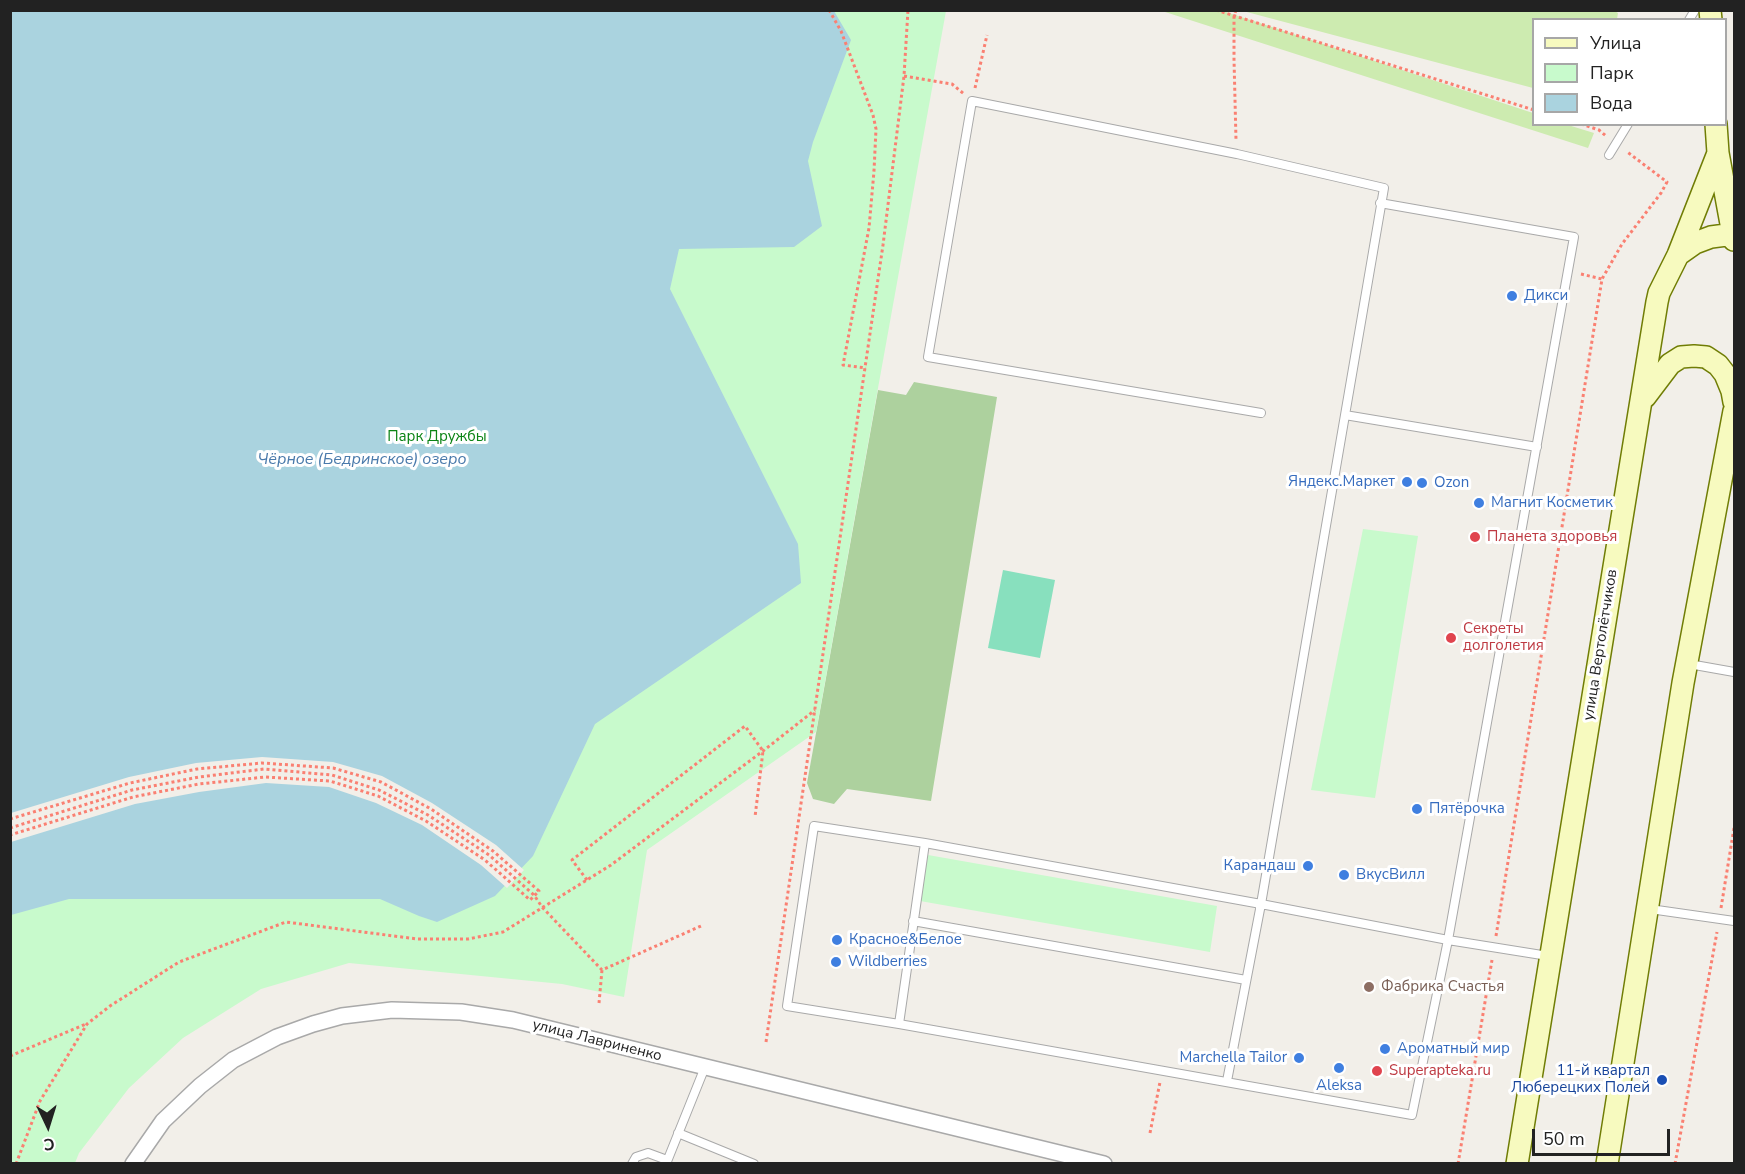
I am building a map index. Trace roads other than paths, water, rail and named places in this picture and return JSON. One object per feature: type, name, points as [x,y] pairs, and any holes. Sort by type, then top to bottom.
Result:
[{"type":"main road","points":[[1678,255],[1695,243],[1711,237],[1734,236],[1716,126]]},
{"type":"main road","name":"улица Вертолётчиков","points":[[1517,1164],[1657,302],[1722,153]]},
{"type":"main road","points":[[1642,402],[1670,364],[1681,357],[1694,356],[1706,357],[1718,365],[1732,391],[1734,402]]},
{"type":"main road","points":[[1607,1164],[1686,663],[1734,411]]},
{"type":"street","name":"улица Лавриненко","points":[[133,1164],[163,1121],[200,1086],[233,1060],[277,1036],[313,1024],[351,1014],[392,1010],[428,1010],[513,1020],[1104,1164]]},
{"type":"lane","points":[[1227,1081],[1261,904],[1384,188],[1237,154],[972,101],[928,357],[1261,413]]},
{"type":"lane","points":[[1608,155],[1627,126]]},
{"type":"lane","points":[[1380,203],[1574,237],[1448,940],[1412,1115],[787,1006],[814,826],[925,843],[1448,940],[1550,956]]},
{"type":"lane","points":[[1345,415],[1537,447]]},
{"type":"lane","points":[[1686,663],[1734,672]]},
{"type":"lane","points":[[899,1024],[925,843]]},
{"type":"lane","points":[[1647,909],[1734,921]]},
{"type":"lane","points":[[913,921],[1246,980]]},
{"type":"lane","points":[[632,1164],[636,1157],[648,1153],[667,1162],[705,1067]]},
{"type":"lane","points":[[678,1133],[754,1164]]},
{"type":"water","name":"Чёрное (Бедринское) озеро","points":[[11,11],[834,11],[851,40],[808,161],[822,226],[794,247],[679,249],[670,289],[798,544],[801,583],[595,724],[533,856],[495,896],[437,922],[380,899],[69,899],[11,915]]},
{"type":"place","name":"Дикси","points":[[1512,296]]},
{"type":"place","name":"Яндекс.Маркет","points":[[1407,482]]},
{"type":"place","name":"Ozon","points":[[1422,483]]},
{"type":"place","name":"Магнит Косметик","points":[[1479,503]]},
{"type":"place","name":"Планета здоровья","points":[[1475,537]]},
{"type":"place","name":"Секреты долголетия","points":[[1451,638]]},
{"type":"place","name":"Пятёрочка","points":[[1417,809]]},
{"type":"place","name":"Карандаш","points":[[1308,866]]},
{"type":"place","name":"ВкусВилл","points":[[1344,875]]},
{"type":"place","name":"Красное&Белое","points":[[837,940]]},
{"type":"place","name":"Wildberries","points":[[836,962]]},
{"type":"place","name":"Фабрика Счастья","points":[[1369,987]]},
{"type":"place","name":"Ароматный мир","points":[[1385,1049]]},
{"type":"place","name":"Marchella Tailor","points":[[1299,1058]]},
{"type":"place","name":"Aleksa","points":[[1339,1068]]},
{"type":"place","name":"Superapteka.ru","points":[[1377,1071]]},
{"type":"place","name":"11-й квартал Люберецких Полей","points":[[1662,1080]]},
{"type":"park label","name":"Парк Дружбы","points":[[437,437]]}]
